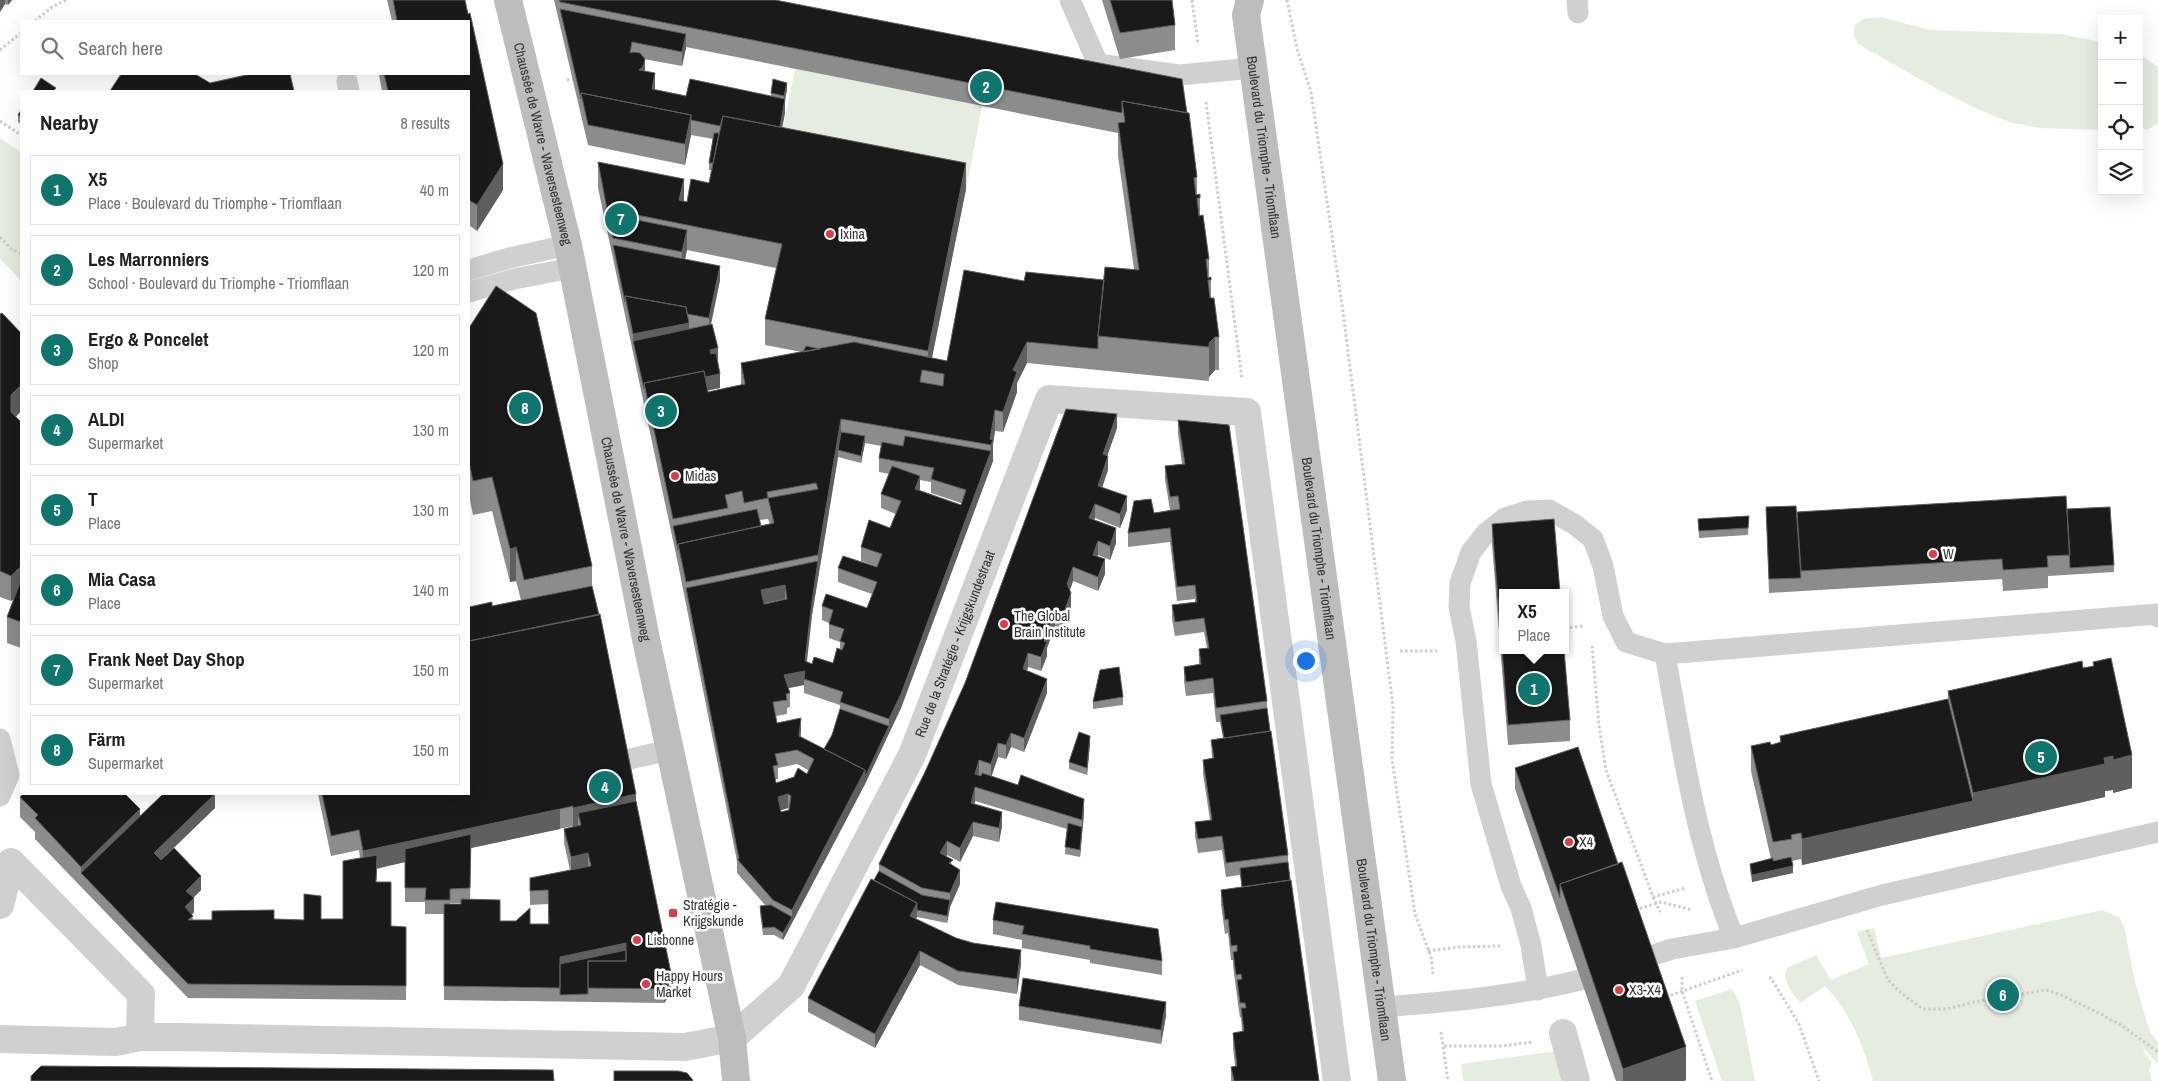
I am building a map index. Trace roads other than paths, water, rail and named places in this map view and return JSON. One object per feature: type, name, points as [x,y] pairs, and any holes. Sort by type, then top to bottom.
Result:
[{"type":"main road","name":"Chaussée de Wavre - Waversesteenweg","points":[[508,0],[570,257],[644,629],[732,1038],[736,1081]]},
{"type":"main road","name":"Boulevard du Triomphe - Triomflaan","points":[[1244,5],[1392,1081]]},
{"type":"street","name":"Rue de la Stratégie - Krijgskundestraat","points":[[732,1038],[791,986],[912,755],[1049,399],[1247,412],[1337,1081]]},
{"type":"street","points":[[5,856],[141,994],[140,1037]]},
{"type":"street","points":[[0,905],[5,856]]},
{"type":"street","points":[[1563,1033],[1576,1081]]},
{"type":"street","points":[[0,1039],[116,1042],[140,1037],[685,1047],[732,1038]]},
{"type":"lane","points":[[1070,0],[1098,64],[1179,75],[1253,68]]},
{"type":"lane","points":[[470,270],[509,258],[570,257]]},
{"type":"lane","points":[[470,292],[514,279],[570,257]]},
{"type":"lane","points":[[1538,990],[1531,945],[1521,908],[1509,878],[1481,784],[1467,651],[1459,607],[1460,583],[1471,552],[1486,534],[1505,518],[1527,512],[1548,510],[1574,524],[1593,539],[1603,566],[1613,616],[1626,642],[1665,654],[2157,614],[2158,617]]},
{"type":"lane","points":[[1665,654],[1688,782],[1714,882],[1734,938]]},
{"type":"lane","points":[[0,739],[9,774],[0,796]]},
{"type":"lane","points":[[625,760],[670,750]]},
{"type":"lane","points":[[1644,958],[1672,949],[1734,938],[1882,895],[2158,832]]},
{"type":"lane","points":[[1382,1008],[1538,990],[1580,980]]},
{"type":"place","name":"Les Marronniers","points":[[986,87]]},
{"type":"place","name":"Frank Neet Day Shop","points":[[621,219]]},
{"type":"place","name":"Ixina","points":[[830,234]]},
{"type":"place","name":"Färm","points":[[525,408]]},
{"type":"place","name":"Ergo & Poncelet","points":[[661,411]]},
{"type":"place","name":"Midas","points":[[675,476]]},
{"type":"place","name":"W","points":[[1933,554]]},
{"type":"place","name":"The Global Brain Institute","points":[[1004,624]]},
{"type":"place","name":"X5","points":[[1534,689]]},
{"type":"place","name":"T","points":[[2041,757]]},
{"type":"place","name":"ALDI","points":[[605,787]]},
{"type":"place","name":"X4","points":[[1569,842]]},
{"type":"place","name":"Stratégie - Krijgskunde","points":[[673,913]]},
{"type":"place","name":"Lisbonne","points":[[637,940]]},
{"type":"place","name":"Happy Hours Market","points":[[646,984]]},
{"type":"place","name":"X3-X4","points":[[1619,990]]},
{"type":"place","name":"Mia Casa","points":[[2003,995]]}]
